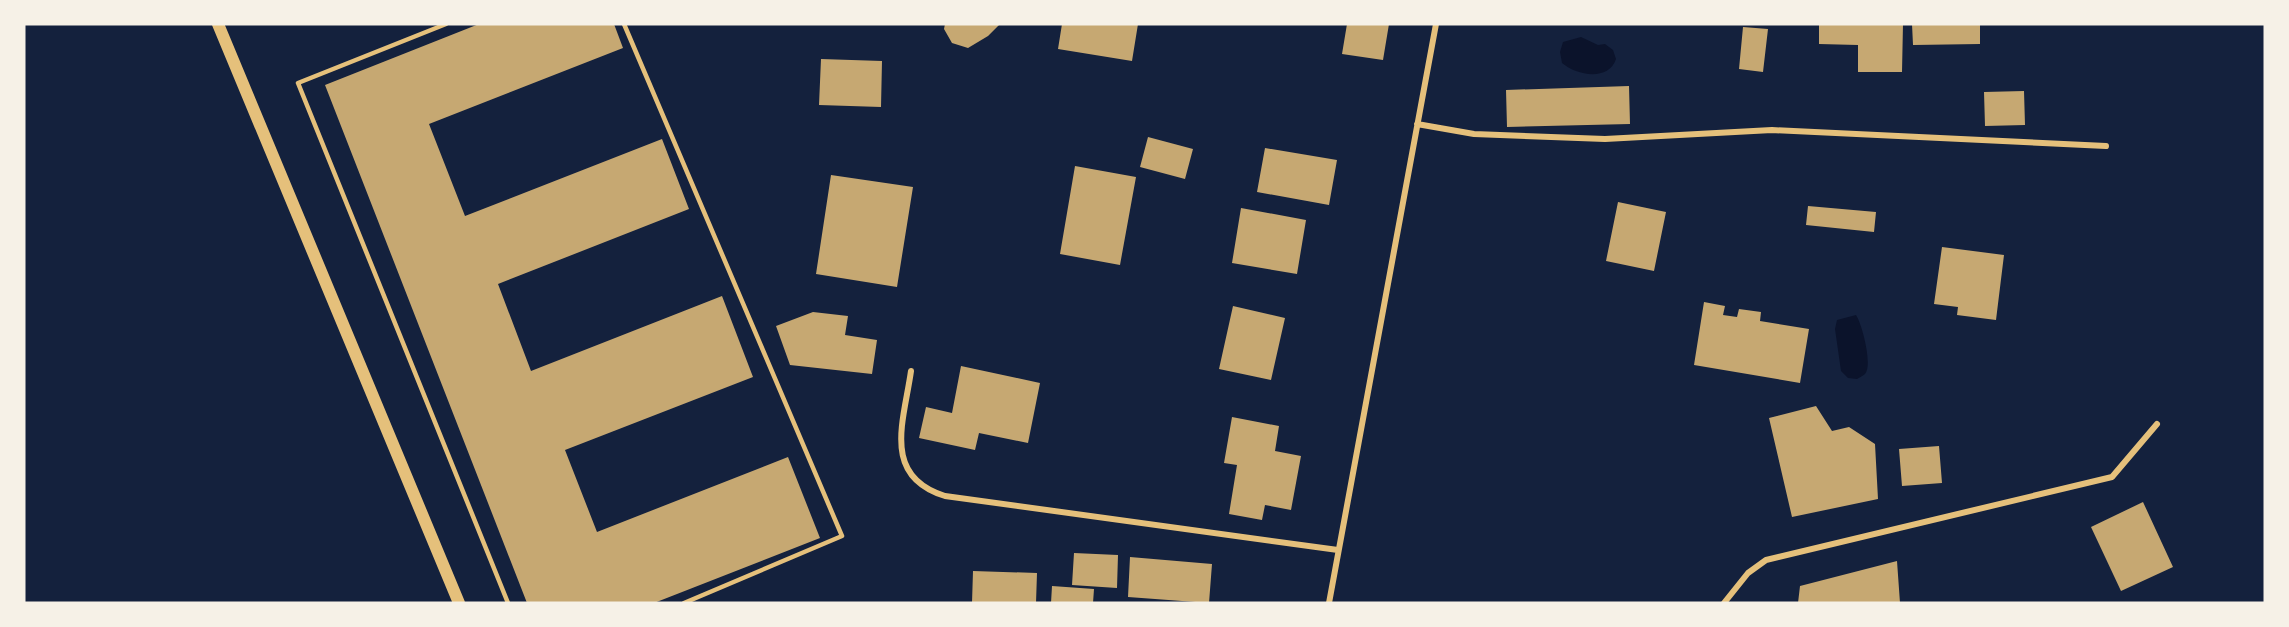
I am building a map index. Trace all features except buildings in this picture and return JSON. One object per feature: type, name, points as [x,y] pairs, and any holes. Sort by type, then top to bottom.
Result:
[{"type":"main road","points":[[218,24],[459,603]]},
{"type":"street","points":[[1329,603],[1436,24]]},
{"type":"street","points":[[1417,124],[1474,134],[1605,139],[1772,129],[2106,146]]},
{"type":"street","points":[[911,371],[900,451],[905,467],[915,481],[928,491],[945,496],[1338,550]]},
{"type":"street","points":[[1724,603],[1748,573],[1766,560],[2112,477],[2157,424]]},
{"type":"lane","points":[[446,24],[298,83],[508,603]]},
{"type":"lane","points":[[624,24],[842,536],[684,603]]},
{"type":"water","points":[[1581,37],[1598,45],[1605,44],[1613,50],[1616,59],[1607,71],[1584,73],[1562,63],[1560,52],[1563,42]]},
{"type":"water","points":[[1856,315],[1864,335],[1868,362],[1865,374],[1857,379],[1848,378],[1841,371],[1835,329],[1837,320]]}]
